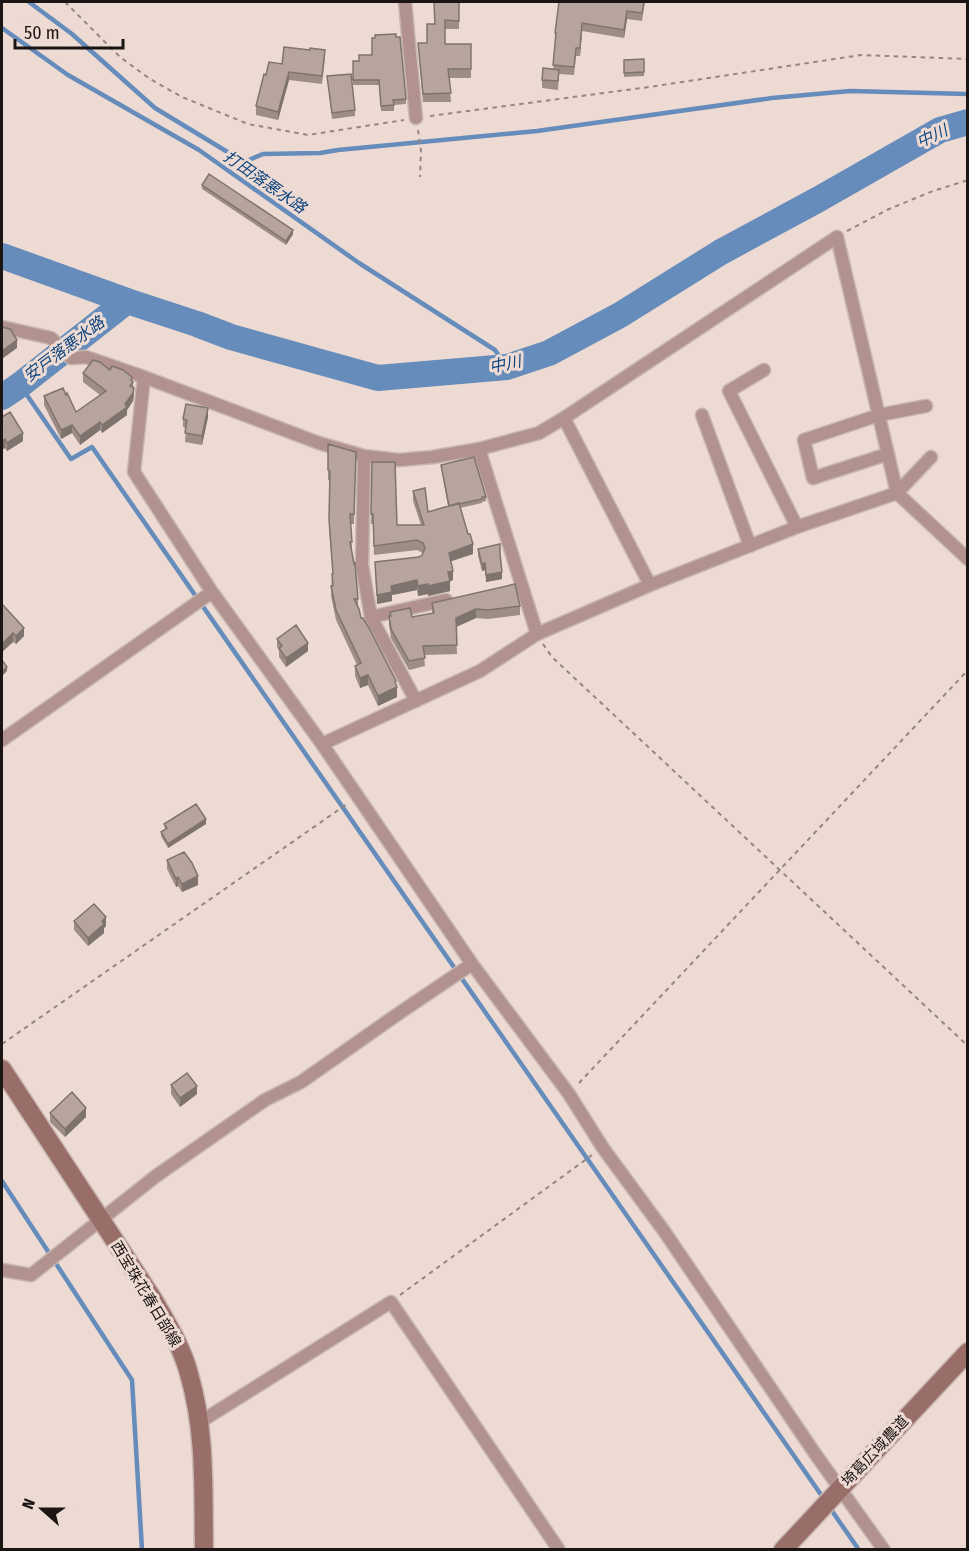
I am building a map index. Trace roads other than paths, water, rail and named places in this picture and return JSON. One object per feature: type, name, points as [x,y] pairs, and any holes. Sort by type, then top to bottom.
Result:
[{"type":"main road","name":"西宝珠花春日部線","points":[[2,1069],[153,1299],[172,1332],[189,1373],[200,1422],[204,1550]]},
{"type":"main road","name":"埼葛広域農道","points":[[783,1550],[968,1352]]},
{"type":"street","points":[[405,2],[416,118]]},
{"type":"street","points":[[2,327],[51,338],[72,358],[86,357],[319,443],[364,456],[399,460],[433,457],[479,449],[539,433],[837,237],[897,493],[968,560]]},
{"type":"street","points":[[764,370],[729,391],[797,527]]},
{"type":"street","points":[[144,377],[134,472],[212,592],[322,744],[472,964],[569,1094],[603,1148],[664,1231],[810,1447],[884,1550]]},
{"type":"street","points":[[888,454],[813,478],[804,440],[879,415],[926,406]]},
{"type":"street","points":[[702,415],[750,546]]},
{"type":"street","points":[[564,418],[650,585]]},
{"type":"street","points":[[479,449],[515,584],[537,634]]},
{"type":"street","points":[[364,456],[371,617],[416,701]]},
{"type":"street","points":[[322,744],[480,671],[537,634],[650,585],[797,527],[897,493],[931,457]]},
{"type":"street","points":[[2,740],[212,592]]},
{"type":"street","points":[[371,617],[463,596]]},
{"type":"street","points":[[2,1270],[31,1275],[156,1176],[265,1100],[301,1083],[472,964]]},
{"type":"street","points":[[200,1422],[391,1302],[559,1550]]},
{"type":"waterway","points":[[29,2],[72,34],[155,108],[244,162],[263,154],[320,153],[537,131],[772,98],[850,91],[968,94]]},
{"type":"waterway","name":"打田落悪水路","points":[[2,28],[68,75],[199,150],[359,263],[495,350],[507,367]]},
{"type":"waterway","name":"打田落悪水路","points":[[2,256],[231,337],[378,378],[507,367],[549,353],[620,315],[721,252],[940,130],[968,122]]},
{"type":"waterway","name":"安戸落悪水路","points":[[2,397],[127,301]]},
{"type":"waterway","points":[[20,385],[71,459],[92,447],[824,1499]]},
{"type":"waterway","points":[[2,1181],[132,1380],[142,1550]]},
{"type":"waterway","points":[[830,1508],[859,1550]]},
{"type":"water label","name":"中川","points":[[932,136]]},
{"type":"water label","name":"中川","points":[[505,364]]}]
